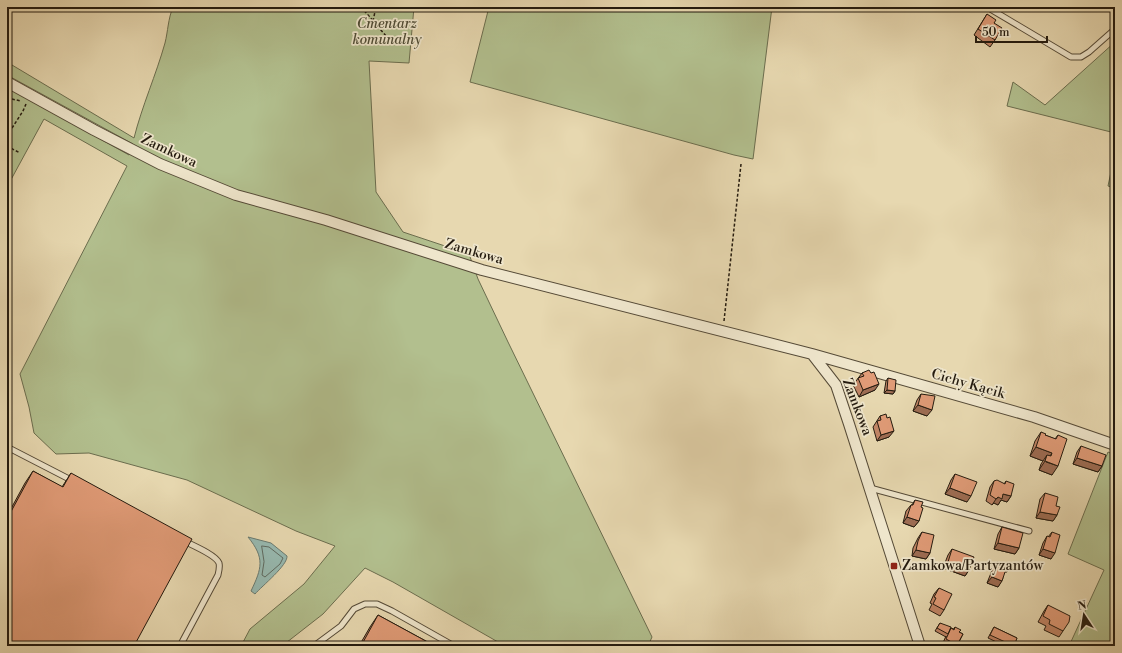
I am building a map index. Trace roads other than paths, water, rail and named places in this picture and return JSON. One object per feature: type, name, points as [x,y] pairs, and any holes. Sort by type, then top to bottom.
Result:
[{"type":"street","name":"Zamkowa","points":[[7,82],[94,130],[160,164],[236,195],[326,220],[482,270],[812,354],[836,385],[920,646]]},
{"type":"street","name":"Cichy Kącik","points":[[812,354],[1034,417],[1115,445]]},
{"type":"lane","points":[[987,7],[1071,57],[1081,57],[1089,52],[1115,29]]},
{"type":"lane","points":[[7,447],[77,484]]},
{"type":"lane","points":[[870,488],[1029,531]]},
{"type":"lane","points":[[180,646],[220,569],[219,563],[215,558],[181,539]]},
{"type":"lane","points":[[314,646],[341,626],[354,609],[365,604],[377,604],[454,646]]},
{"type":"water","points":[[248,537],[271,543],[287,556],[279,570],[255,594],[251,591],[258,576],[260,563],[257,551]]},
{"type":"place","name":"Zamkowa/Partyzantów","points":[[894,566]]},
{"type":"park label","name":"Cmentarz komunalny","points":[[387,32]]}]
